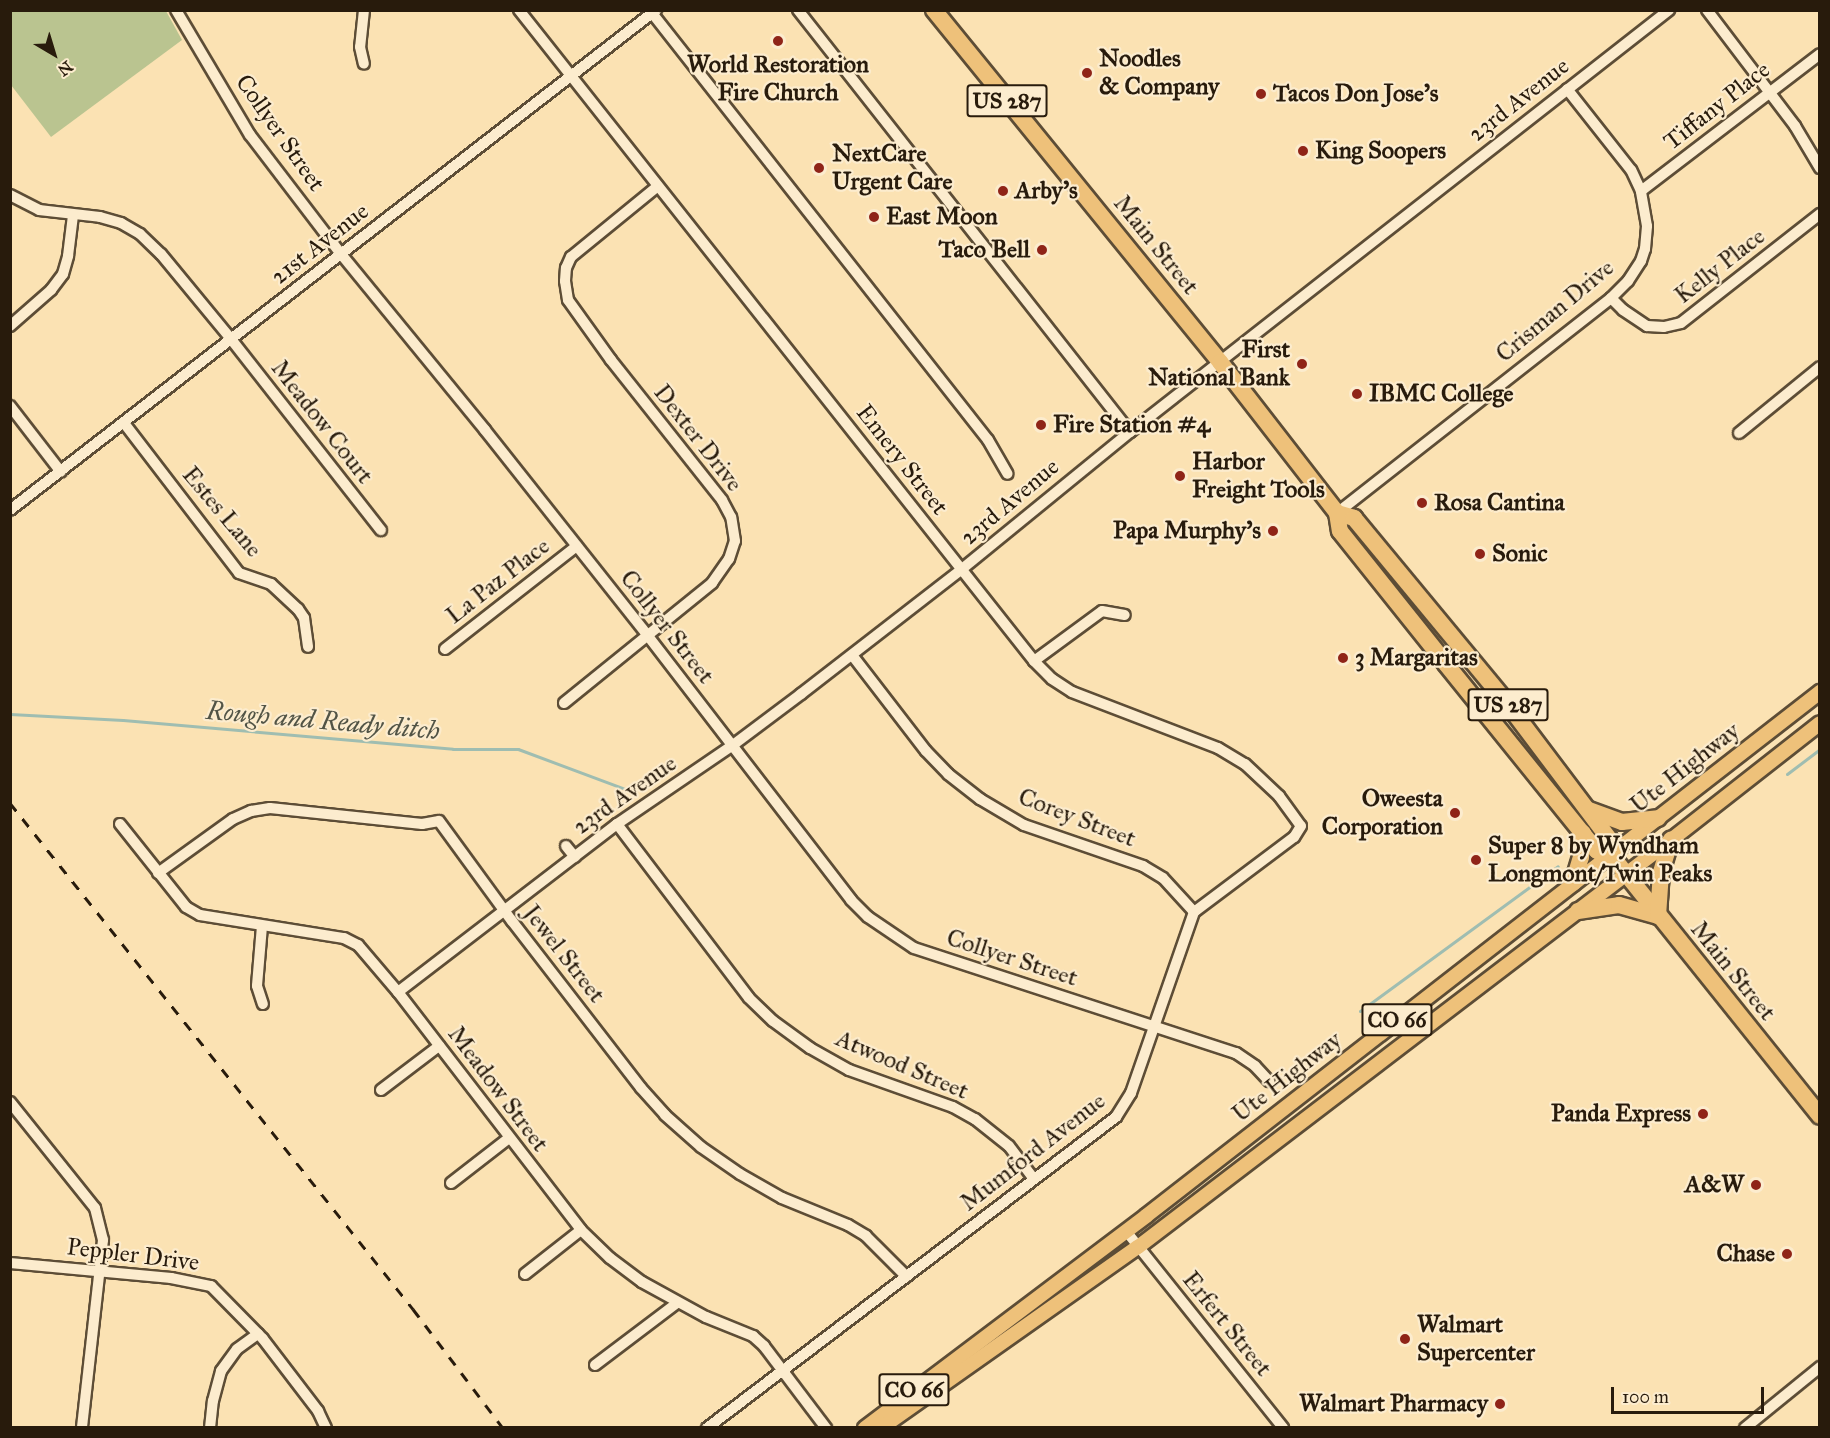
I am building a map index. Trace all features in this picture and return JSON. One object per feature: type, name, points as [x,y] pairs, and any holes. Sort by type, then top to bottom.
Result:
[{"type":"highway","name":"Main Street","points":[[934,10],[1220,362],[1337,513],[1340,531],[1597,851],[1611,855]]},
{"type":"highway","name":"Main Street","points":[[1337,513],[1354,519],[1506,702],[1610,840],[1611,855],[1820,1116]]},
{"type":"highway","points":[[1589,810],[1622,822],[1658,818]]},
{"type":"highway","points":[[1573,883],[1581,857],[1583,833]]},
{"type":"highway","points":[[1578,911],[1619,905],[1658,916],[1661,872],[1671,840]]},
{"type":"main road","name":"Ute Highway","points":[[865,1428],[1126,1231],[1820,692]]},
{"type":"main road","name":"Ute Highway","points":[[881,1428],[1138,1247],[1671,840],[1820,723]]},
{"type":"street","name":"Collyer Street","points":[[176,10],[250,135],[341,254],[648,636],[851,900],[889,933],[932,954],[1236,1053],[1255,1066],[1269,1081]]},
{"type":"street","points":[[364,10],[360,48],[364,64]]},
{"type":"street","name":"Emery Street","points":[[519,10],[1034,661],[1052,679],[1072,692],[1218,748],[1245,764],[1263,779],[1290,811],[1301,826],[1293,837],[1194,912]]},
{"type":"street","points":[[798,10],[1130,432]]},
{"type":"street","name":"23rd Avenue","points":[[398,992],[617,824],[733,745],[852,655],[1130,432],[1670,10]]},
{"type":"street","points":[[1707,10],[1796,126],[1820,168]]},
{"type":"street","name":"21st Avenue","points":[[10,510],[654,12]]},
{"type":"street","points":[[654,12],[988,440],[1008,474]]},
{"type":"street","name":"Tiffany Place","points":[[1641,191],[1820,54]]},
{"type":"street","name":"Crisman Drive","points":[[1337,513],[1611,298],[1628,281],[1645,249],[1647,226],[1641,191],[1631,170],[1567,89]]},
{"type":"street","name":"Dexter Drive","points":[[564,703],[648,636],[719,575],[729,559],[735,541],[730,517],[722,500],[568,300],[565,281],[566,268],[571,257],[580,247],[658,186]]},
{"type":"street","name":"Meadow Court","points":[[10,195],[39,210],[100,216],[121,223],[140,234],[160,254],[231,339],[381,530]]},
{"type":"street","name":"Kelly Place","points":[[1611,298],[1623,310],[1647,326],[1664,327],[1681,323],[1820,214]]},
{"type":"street","points":[[10,326],[51,290],[63,274],[68,256],[73,215]]},
{"type":"street","points":[[1739,433],[1820,368]]},
{"type":"street","points":[[10,406],[61,472]]},
{"type":"street","name":"Estes Lane","points":[[124,423],[239,573],[270,584],[298,609],[304,618],[308,647]]},
{"type":"street","name":"La Paz Place","points":[[445,649],[577,546]]},
{"type":"street","points":[[1034,661],[1102,612],[1125,615]]},
{"type":"street","name":"Corey Street","points":[[852,655],[926,751],[948,774],[980,799],[1024,825],[1143,866],[1163,878],[1194,912]]},
{"type":"street","name":"Jewel Street","points":[[158,873],[233,819],[251,811],[270,808],[422,824],[440,821],[504,911],[641,1088],[665,1115],[701,1147],[740,1174],[782,1198],[849,1225],[866,1236],[906,1276]]},
{"type":"street","name":"Meadow Street","points":[[120,824],[186,907],[201,915],[344,938],[358,945],[398,992],[581,1230],[626,1270],[677,1303],[753,1335],[826,1428]]},
{"type":"street","name":"Atwood Street","points":[[617,824],[749,998],[773,1021],[810,1048],[849,1070],[953,1107],[975,1119],[1009,1146],[1034,1179]]},
{"type":"street","points":[[566,846],[575,857]]},
{"type":"street","name":"Mumford Avenue","points":[[707,1428],[1116,1117],[1131,1093],[1194,912]]},
{"type":"street","points":[[262,926],[257,986],[263,1004]]},
{"type":"street","points":[[381,1090],[439,1046]]},
{"type":"street","points":[[10,1102],[95,1208],[103,1240],[82,1428]]},
{"type":"street","points":[[451,1183],[509,1138]]},
{"type":"street","points":[[525,1274],[581,1230]]},
{"type":"street","name":"Erfert Street","points":[[1126,1231],[1283,1428]]},
{"type":"street","name":"Peppler Drive","points":[[10,1263],[171,1278],[211,1286],[258,1334],[318,1411],[326,1428]]},
{"type":"street","points":[[595,1365],[677,1303]]},
{"type":"street","points":[[210,1428],[213,1401],[221,1371],[237,1348],[258,1334]]},
{"type":"street","points":[[1745,1428],[1820,1367]]},
{"type":"green space","points":[[11,10],[166,11],[182,40],[51,137],[11,85]]},
{"type":"waterway","name":"Rough and Ready ditch","points":[[10,714],[123,720],[453,749],[518,749],[625,789]]},
{"type":"waterway","name":"Rough and Ready ditch","points":[[1787,774],[1820,749]]},
{"type":"waterway","name":"Rough and Ready ditch","points":[[1360,1011],[1558,866]]},
{"type":"railway","points":[[10,803],[413,1309],[503,1428]]},
{"type":"place","name":"World Restoration Fire Church","points":[[778,41]]},
{"type":"place","name":"Noodles & Company","points":[[1087,73]]},
{"type":"place","name":"Tacos Don Jose's","points":[[1261,94]]},
{"type":"place","name":"King Soopers","points":[[1303,151]]},
{"type":"place","name":"NextCare Urgent Care","points":[[819,168]]},
{"type":"place","name":"Arby's","points":[[1003,191]]},
{"type":"place","name":"East Moon","points":[[874,217]]},
{"type":"place","name":"Taco Bell","points":[[1042,250]]},
{"type":"place","name":"First National Bank","points":[[1302,364]]},
{"type":"place","name":"IBMC College","points":[[1357,394]]},
{"type":"place","name":"Fire Station #4","points":[[1041,425]]},
{"type":"place","name":"Harbor Freight Tools","points":[[1180,476]]},
{"type":"place","name":"Rosa Cantina","points":[[1422,503]]},
{"type":"place","name":"Papa Murphy's","points":[[1273,531]]},
{"type":"place","name":"Sonic","points":[[1480,554]]},
{"type":"place","name":"3 Margaritas","points":[[1343,658]]},
{"type":"place","name":"Oweesta Corporation","points":[[1455,813]]},
{"type":"place","name":"Super 8 by Wyndham Longmont/Twin Peaks","points":[[1476,860]]},
{"type":"place","name":"Panda Express","points":[[1703,1114]]},
{"type":"place","name":"A&W","points":[[1756,1185]]},
{"type":"place","name":"Chase","points":[[1787,1254]]},
{"type":"place","name":"Walmart Supercenter","points":[[1405,1339]]},
{"type":"place","name":"Walmart Pharmacy","points":[[1500,1404]]}]
